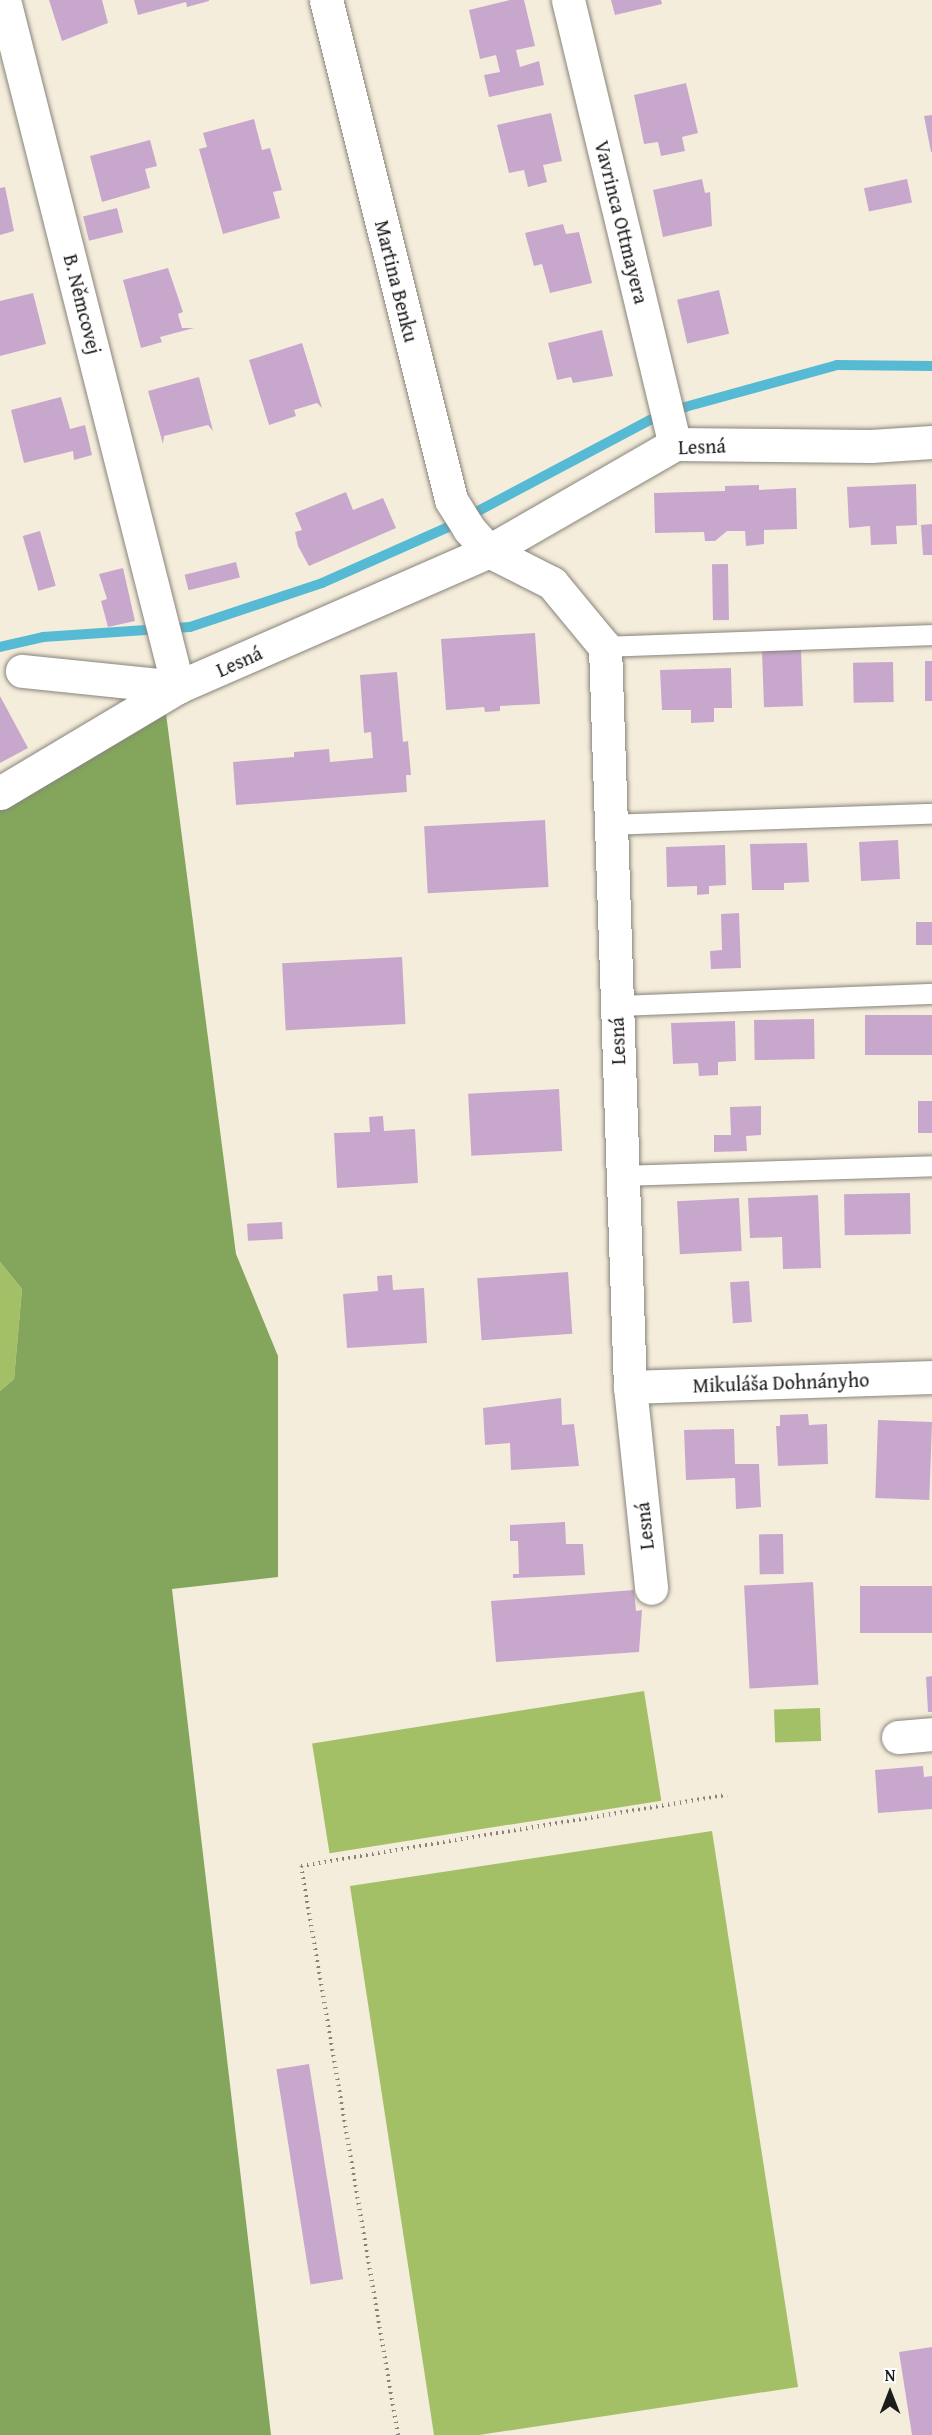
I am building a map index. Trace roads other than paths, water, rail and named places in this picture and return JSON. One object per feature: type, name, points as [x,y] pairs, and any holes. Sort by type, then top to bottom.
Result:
[{"type":"street","name":"B. Němcovej","points":[[4,0],[161,609],[178,687]]},
{"type":"street","name":"Martina Benku","points":[[326,0],[452,500],[479,540]]},
{"type":"street","name":"Vavrinca Ottmayera","points":[[568,0],[670,423]]},
{"type":"street","name":"Lesná","points":[[0,793],[178,687],[479,540],[670,423],[871,446],[932,442]]},
{"type":"street","points":[[479,540],[552,583],[605,647]]},
{"type":"street","name":"Lesná","points":[[605,647],[609,825],[630,1387],[651,1588]]},
{"type":"street","points":[[22,671],[178,687]]},
{"type":"street","name":"Mikuláša Dohnányho","points":[[630,1387],[932,1377]]},
{"type":"street","points":[[898,1737],[932,1734]]},
{"type":"lane","points":[[605,647],[932,635]]},
{"type":"lane","points":[[609,825],[932,814]]},
{"type":"lane","points":[[616,1006],[932,994]]},
{"type":"lane","points":[[622,1176],[932,1166]]},
{"type":"waterway","points":[[0,647],[43,637],[190,627],[322,583],[446,528],[650,420],[685,407],[837,365],[932,366]]}]
